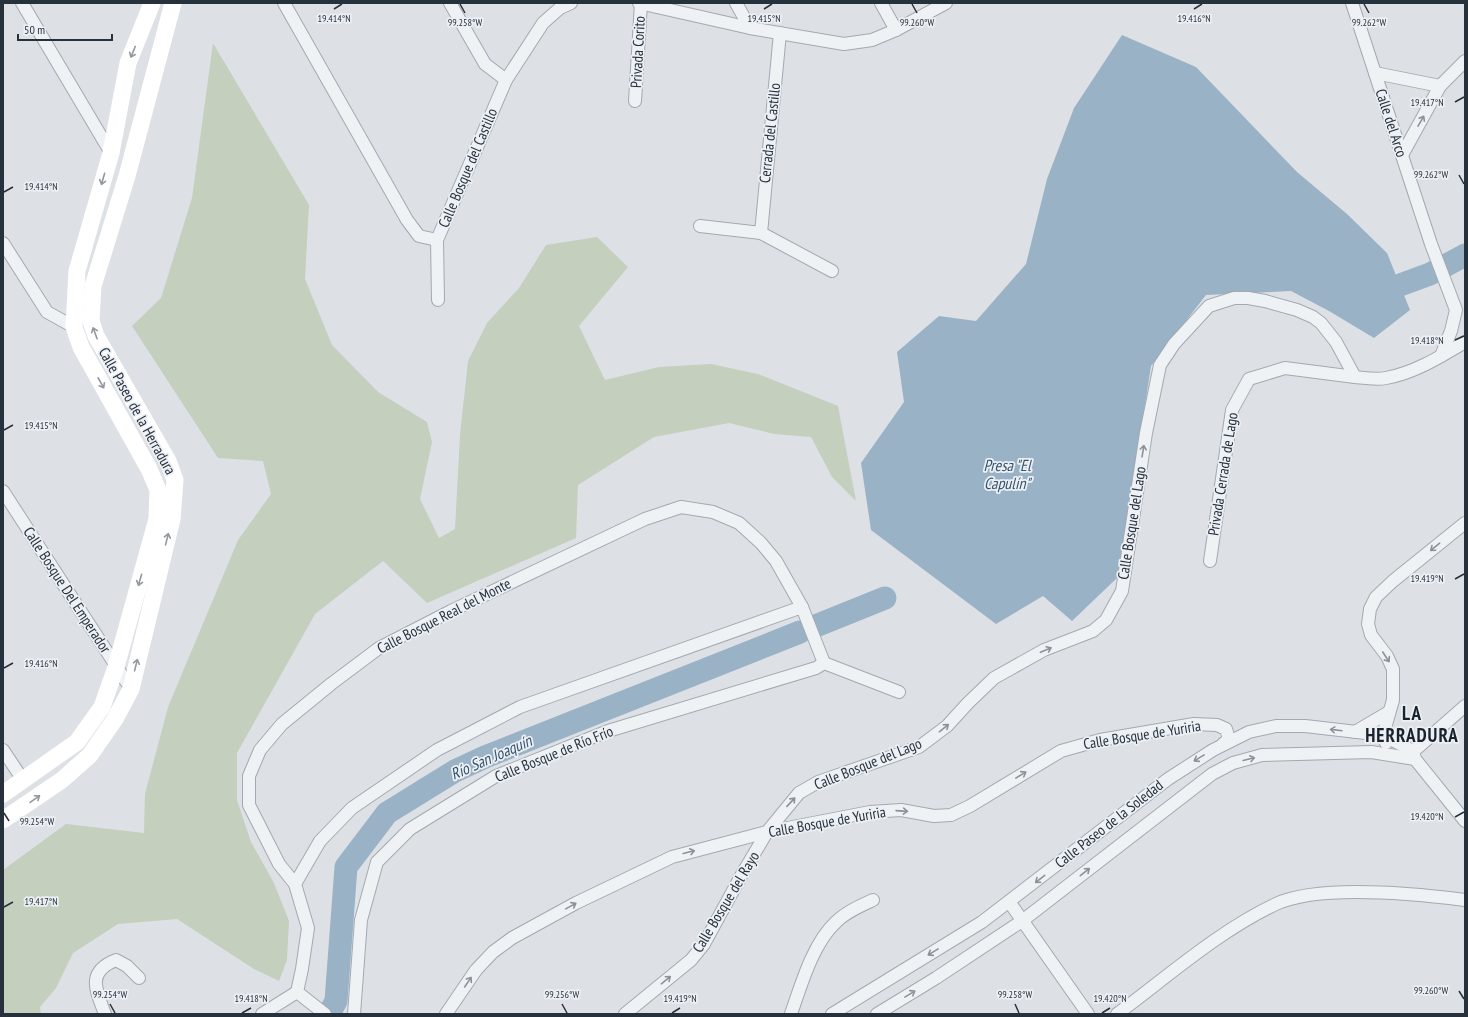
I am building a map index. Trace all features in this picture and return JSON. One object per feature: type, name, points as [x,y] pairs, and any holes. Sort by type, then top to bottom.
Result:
[{"type":"main road","name":"Calle Paseo de la Herradura","points":[[3,794],[77,742],[102,707],[116,666],[157,519],[158,490],[135,443],[81,347],[74,327],[78,271],[110,153],[128,63],[152,3]]},
{"type":"main road","name":"Calle Paseo de la Herradura","points":[[3,820],[62,780],[90,755],[115,719],[131,689],[172,520],[175,480],[168,461],[96,336],[91,321],[93,286],[127,176],[173,3]]},
{"type":"street","points":[[22,3],[110,153]]},
{"type":"street","name":"Calle Bosque del Castillo","points":[[284,3],[407,220],[420,236],[437,240],[506,80],[544,23],[560,8],[571,3]]},
{"type":"street","points":[[450,3],[485,64],[506,80]]},
{"type":"street","points":[[640,3],[750,28],[844,44],[872,40],[896,30],[946,3]]},
{"type":"street","name":"Privada Corito","points":[[635,101],[640,3]]},
{"type":"street","points":[[736,3],[750,28]]},
{"type":"street","points":[[880,3],[896,30]]},
{"type":"street","name":"Calle del Arco","points":[[1352,3],[1431,244],[1450,293],[1460,312]]},
{"type":"street","name":"Cerrada del Castillo","points":[[761,233],[780,33]]},
{"type":"street","points":[[1402,155],[1440,86],[1465,61]]},
{"type":"street","points":[[1375,73],[1440,86]]},
{"type":"street","points":[[700,226],[761,233],[832,271]]},
{"type":"street","points":[[437,240],[438,300]]},
{"type":"street","points":[[3,243],[47,312],[74,327]]},
{"type":"street","name":"Calle Bosque del Lago","points":[[767,832],[799,793],[818,782],[919,747],[947,726],[994,678],[1044,650],[1093,631],[1106,620],[1122,591],[1146,433],[1160,365],[1174,344],[1209,306],[1234,298],[1248,298],[1297,310],[1313,317],[1321,323],[1336,342],[1355,377]]},
{"type":"street","points":[[1441,356],[1460,312]]},
{"type":"street","points":[[1355,377],[1385,378],[1410,371],[1465,342]]},
{"type":"street","name":"Privada Cerrada de Lago","points":[[1210,561],[1232,410],[1248,379],[1285,368],[1355,377]]},
{"type":"street","name":"Calle Bosque Del Emperador","points":[[3,491],[131,689]]},
{"type":"street","name":"Calle Bosque Real del Monte","points":[[297,992],[308,928],[295,884],[279,864],[249,805],[249,776],[260,750],[282,724],[331,684],[379,648],[451,611],[645,519],[682,507],[712,512],[739,523],[761,543],[776,561],[802,607]]},
{"type":"street","points":[[1383,735],[1393,700],[1393,669],[1387,656],[1370,635],[1368,624],[1370,609],[1376,597],[1393,581],[1465,523]]},
{"type":"street","points":[[295,884],[320,841],[352,808],[436,750],[520,707],[802,607],[824,663],[899,692]]},
{"type":"street","name":"Calle Bosque de Río Frío","points":[[354,1014],[361,920],[377,862],[410,829],[496,776],[510,770],[608,731],[816,668],[824,663]]},
{"type":"street","points":[[1465,706],[1411,756],[1465,821]]},
{"type":"street","points":[[1355,732],[1389,712]]},
{"type":"street","name":"Calle Bosque de Yuriria","points":[[446,1014],[476,970],[492,952],[512,938],[576,902],[672,857],[767,832],[870,812],[901,810],[934,816],[951,815],[970,806],[1061,751],[1100,740],[1194,724],[1209,724],[1217,725],[1226,729],[1229,739],[1223,744]]},
{"type":"street","name":"Calle Paseo de la Soledad","points":[[832,1014],[982,922],[1010,903],[1168,779],[1223,744],[1249,732],[1276,726],[1305,726],[1383,735],[1411,756]]},
{"type":"street","points":[[3,750],[23,780]]},
{"type":"street","name":"Calle Paseo de la Soledad","points":[[877,1014],[936,978],[1022,921],[1212,774],[1233,762],[1262,755],[1298,753],[1371,752],[1411,756]]},
{"type":"street","name":"Calle Bosque del Rayo","points":[[625,1014],[691,960],[704,944],[767,832]]},
{"type":"street","points":[[1117,1014],[1222,936],[1277,904],[1314,894],[1356,892],[1465,900]]},
{"type":"street","points":[[791,1014],[820,940],[836,922],[850,912],[873,900]]},
{"type":"street","points":[[1010,903],[1088,1014]]},
{"type":"street","points":[[105,1014],[96,989],[97,976],[104,965],[116,960],[127,966],[139,978]]},
{"type":"street","points":[[262,1014],[297,992],[325,1014]]},
{"type":"green space","points":[[213,43],[309,205],[305,279],[332,345],[378,392],[427,422],[432,442],[420,499],[439,538],[455,529],[460,435],[468,361],[487,323],[519,288],[546,245],[597,237],[628,267],[579,326],[605,380],[659,367],[711,364],[758,374],[838,406],[856,501],[832,477],[811,437],[774,434],[729,423],[654,437],[578,485],[576,538],[427,603],[383,561],[315,614],[237,753],[237,800],[251,842],[274,883],[289,921],[287,960],[279,981],[254,969],[177,919],[118,924],[73,953],[56,988],[40,1007],[41,1014],[3,1014],[3,870],[66,824],[144,833],[145,794],[168,707],[238,540],[271,494],[263,461],[218,458],[132,326],[161,298],[192,198]]},
{"type":"water","name":"Presa \"El Capulín\"","points":[[1122,35],[1196,67],[1297,172],[1347,214],[1387,253],[1410,310],[1374,338],[1329,311],[1291,291],[1206,295],[1151,366],[1118,577],[1072,621],[1043,596],[996,624],[871,530],[861,463],[904,402],[897,352],[939,316],[976,321],[1026,264],[1047,179],[1074,108]]},
{"type":"waterway","name":"Río San Joaquín","points":[[1400,285],[1430,274],[1465,255]]},
{"type":"waterway","name":"Río San Joaquín","points":[[818,625],[885,598]]},
{"type":"waterway","name":"Río San Joaquín","points":[[330,1012],[336,1001],[346,867],[387,813],[455,771],[485,757],[800,632]]},
{"type":"district","name":"LA HERRADURA","points":[[1412,724]]}]
